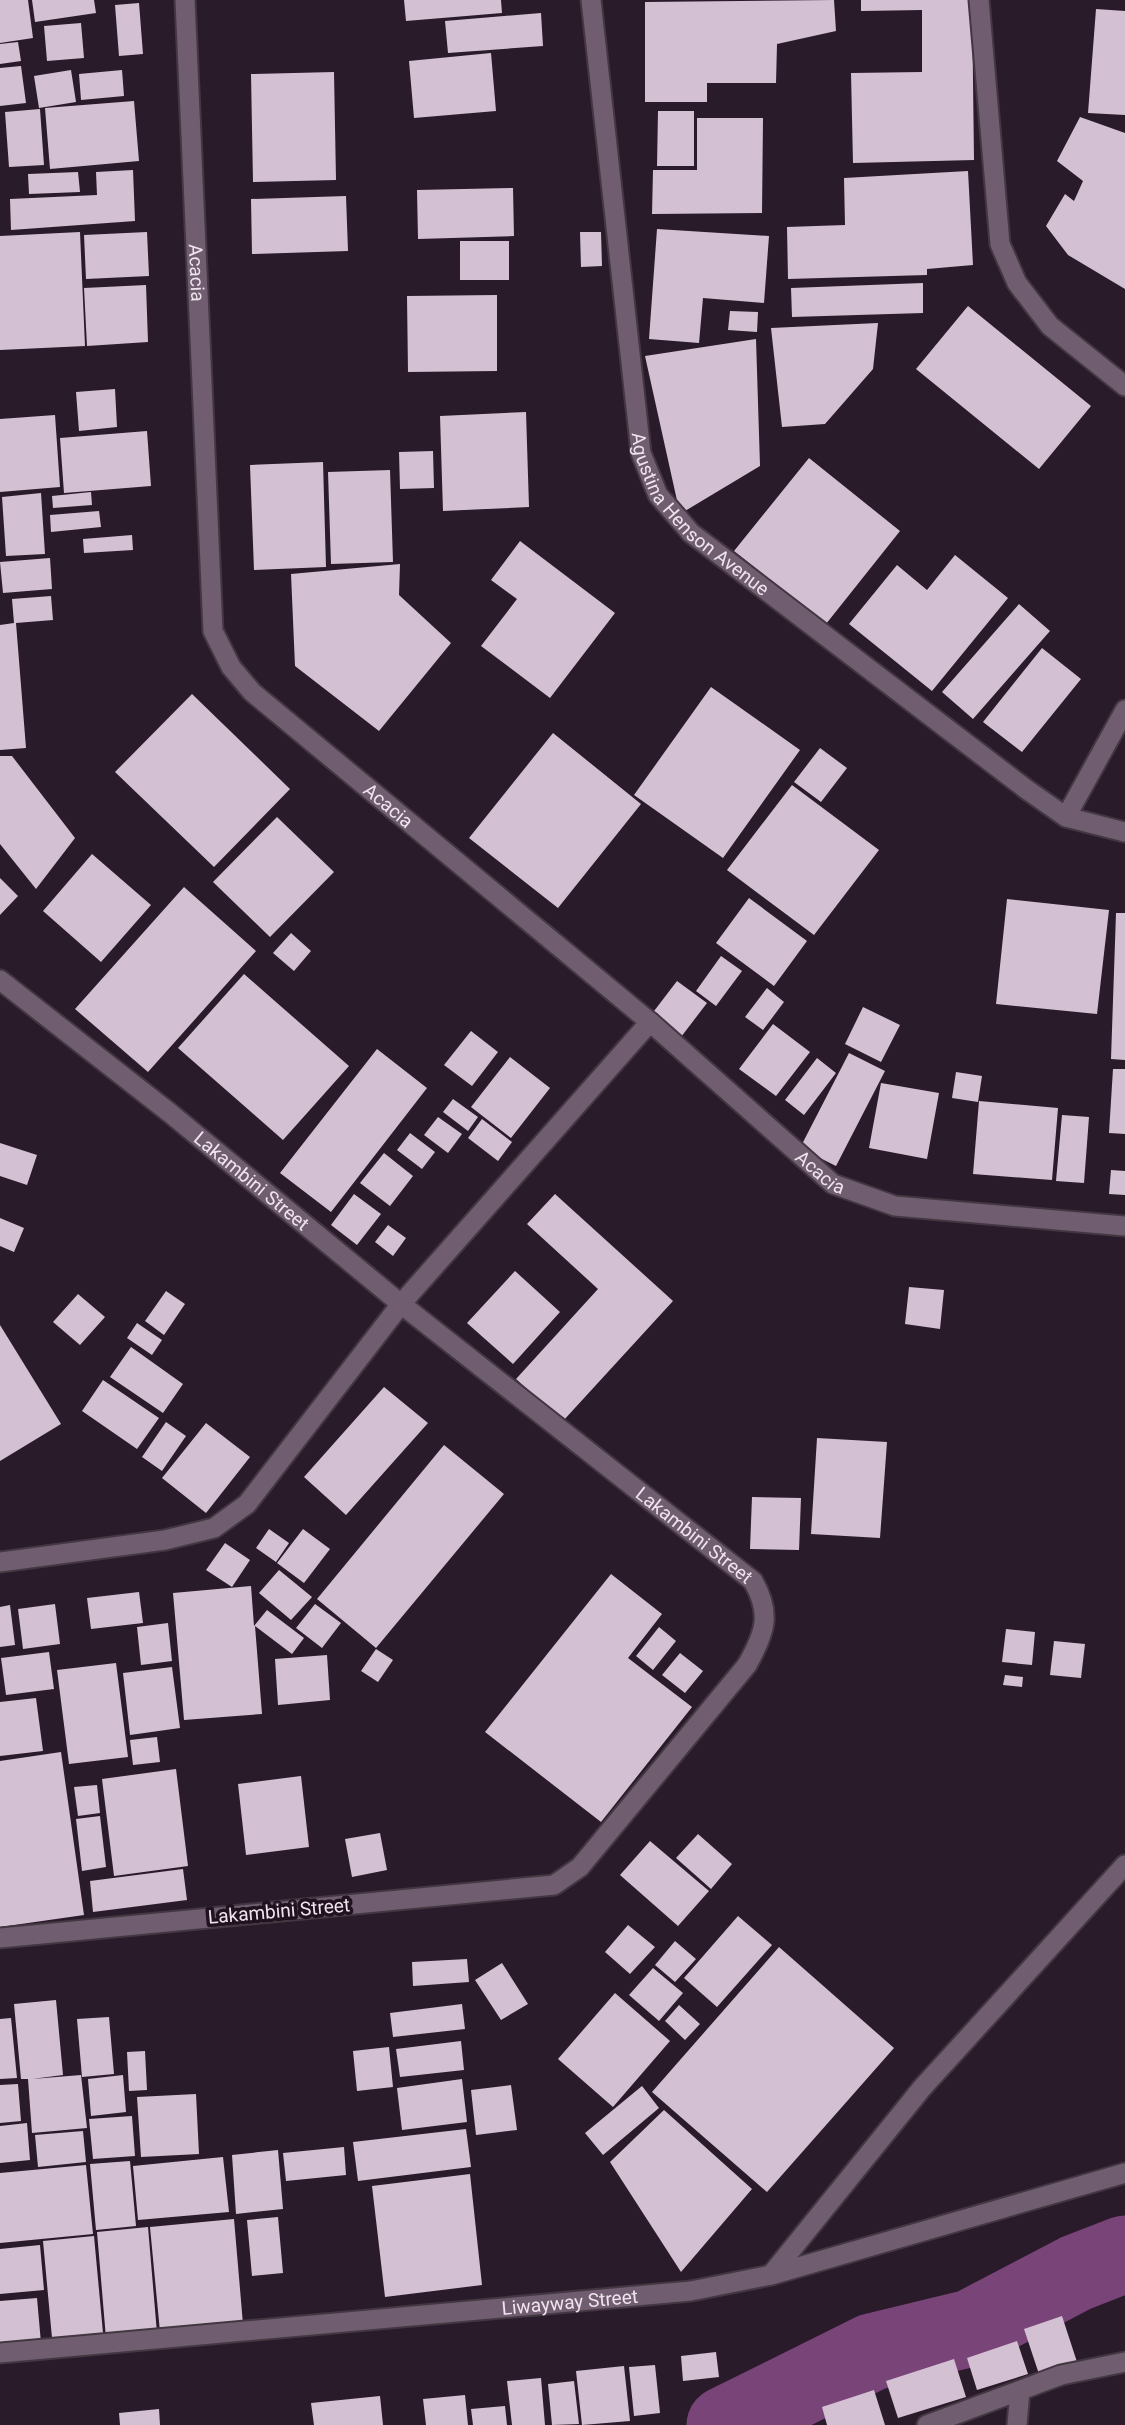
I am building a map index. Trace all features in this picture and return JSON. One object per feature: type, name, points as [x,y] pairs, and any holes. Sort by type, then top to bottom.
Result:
[{"type":"street","name":"Acacia","points":[[185,0],[213,631],[231,667],[252,692],[650,1022],[833,1184],[866,1199],[895,1206],[1125,1226]]},
{"type":"street","name":"Agustina Henson Avenue","points":[[591,0],[641,453],[658,495],[691,533],[1066,817],[1125,832]]},
{"type":"street","points":[[979,0],[1000,244],[1017,283],[1050,326],[1125,386]]},
{"type":"street","points":[[1066,817],[1125,710]]},
{"type":"street","name":"Lakambini Street","points":[[0,980],[170,1113],[401,1304],[753,1581],[764,1600],[764,1637],[747,1665],[580,1867],[554,1885],[0,1938]]},
{"type":"street","points":[[0,1562],[165,1540],[214,1528],[247,1504],[401,1304],[650,1022]]},
{"type":"street","points":[[771,2275],[922,2088],[1125,1865]]},
{"type":"street","name":"Liwayway Street","points":[[0,2353],[691,2291],[771,2275],[1125,2173]]},
{"type":"street","points":[[927,2425],[1061,2375],[1125,2362]]},
{"type":"street","points":[[1017,2425],[1020,2391]]},
{"type":"building","points":[[0,0],[28,0],[33,38],[0,43]]},
{"type":"building","points":[[32,0],[94,0],[96,13],[35,22]]},
{"type":"building","points":[[404,0],[501,0],[502,13],[406,21]]},
{"type":"building","points":[[834,0],[836,31],[777,44],[776,83],[707,83],[707,102],[645,102],[645,2]]},
{"type":"building","points":[[861,0],[972,0],[974,160],[853,163],[851,73],[922,72],[922,10],[861,11]]},
{"type":"building","points":[[139,3],[143,54],[119,56],[115,5]]},
{"type":"building","points":[[1096,9],[1125,11],[1125,115],[1088,113]]},
{"type":"building","points":[[541,13],[543,46],[448,53],[445,21]]},
{"type":"building","points":[[81,23],[84,58],[47,61],[44,26]]},
{"type":"building","points":[[18,42],[21,61],[0,64],[0,44]]},
{"type":"building","points":[[491,53],[496,111],[414,118],[409,61]]},
{"type":"building","points":[[21,66],[26,103],[0,106],[0,68]]},
{"type":"building","points":[[71,70],[76,102],[39,108],[34,76]]},
{"type":"building","points":[[122,70],[124,96],[81,100],[79,74]]},
{"type":"building","points":[[334,72],[336,180],[253,182],[251,74]]},
{"type":"building","points":[[134,101],[139,161],[50,169],[45,108]]},
{"type":"building","points":[[40,109],[44,165],[9,167],[5,112]]},
{"type":"building","points":[[658,111],[694,111],[694,166],[657,166]]},
{"type":"building","points":[[1080,117],[1125,133],[1125,289],[1068,255],[1046,226],[1065,194],[1074,201],[1083,181],[1057,161]]},
{"type":"building","points":[[697,118],[763,118],[762,213],[652,214],[653,170],[697,170]]},
{"type":"building","points":[[133,170],[135,221],[11,230],[10,199],[97,195],[96,172]]},
{"type":"building","points":[[968,171],[973,265],[927,269],[927,275],[788,279],[787,227],[845,225],[844,178]]},
{"type":"building","points":[[78,172],[80,192],[29,194],[28,174]]},
{"type":"building","points":[[513,188],[514,236],[418,239],[417,190]]},
{"type":"building","points":[[346,196],[348,251],[252,254],[251,199]]},
{"type":"building","points":[[657,229],[769,236],[764,303],[703,298],[699,343],[649,339]]},
{"type":"building","points":[[80,232],[85,346],[0,350],[0,236]]},
{"type":"building","points":[[147,232],[149,276],[86,279],[84,235]]},
{"type":"building","points":[[580,232],[601,232],[602,266],[581,267]]},
{"type":"building","points":[[460,241],[509,241],[509,280],[460,280]]},
{"type":"building","points":[[923,283],[923,313],[792,317],[791,288]]},
{"type":"building","points":[[146,285],[148,342],[87,346],[84,288]]},
{"type":"building","points":[[497,295],[497,371],[408,372],[407,296]]},
{"type":"building","points":[[968,306],[1091,406],[1039,469],[916,369]]},
{"type":"building","points":[[730,311],[758,312],[757,332],[728,330]]},
{"type":"building","points":[[878,323],[873,369],[825,424],[782,427],[771,328]]},
{"type":"building","points":[[756,339],[760,466],[680,514],[645,356]]},
{"type":"building","points":[[115,389],[117,427],[79,431],[76,392]]},
{"type":"building","points":[[526,412],[529,507],[443,511],[440,416]]},
{"type":"building","points":[[55,415],[60,487],[0,492],[0,419]]},
{"type":"building","points":[[147,431],[151,486],[64,493],[60,438]]},
{"type":"building","points":[[433,451],[434,488],[400,489],[399,452]]},
{"type":"building","points":[[809,458],[900,531],[826,624],[734,551]]},
{"type":"building","points":[[323,462],[326,567],[254,570],[250,465]]},
{"type":"building","points":[[390,470],[393,562],[331,564],[328,472]]},
{"type":"building","points":[[91,492],[92,505],[53,508],[52,496]]},
{"type":"building","points":[[41,493],[45,554],[6,556],[2,497]]},
{"type":"building","points":[[99,511],[101,527],[51,532],[50,515]]},
{"type":"building","points":[[132,535],[133,550],[84,553],[83,539]]},
{"type":"building","points":[[520,541],[615,613],[550,698],[481,646],[517,599],[491,580]]},
{"type":"building","points":[[955,555],[1008,598],[932,691],[849,624],[897,565],[927,590]]},
{"type":"building","points":[[50,558],[52,589],[3,593],[0,562]]},
{"type":"building","points":[[400,564],[399,595],[451,643],[379,731],[295,666],[291,574]]},
{"type":"building","points":[[51,596],[53,620],[16,623],[26,748],[0,750],[0,625],[14,623],[12,599]]},
{"type":"building","points":[[1019,604],[1050,631],[973,719],[942,692]]},
{"type":"building","points":[[1042,648],[1081,679],[1022,752],[983,722]]},
{"type":"building","points":[[711,687],[800,750],[723,858],[634,795]]},
{"type":"building","points":[[192,694],[290,789],[214,867],[115,772]]},
{"type":"building","points":[[553,733],[641,804],[558,908],[469,838]]},
{"type":"building","points":[[820,748],[847,768],[821,802],[794,782]]},
{"type":"building","points":[[0,756],[12,756],[75,838],[36,889],[0,844]]},
{"type":"building","points":[[792,785],[879,850],[814,935],[727,870]]},
{"type":"building","points":[[277,817],[334,872],[270,937],[213,882]]},
{"type":"building","points":[[92,854],[151,905],[101,962],[43,911]]},
{"type":"building","points":[[0,878],[18,896],[0,915]]},
{"type":"building","points":[[184,887],[256,951],[148,1072],[75,1009]]},
{"type":"building","points":[[749,898],[807,941],[774,986],[716,943]]},
{"type":"building","points":[[1007,899],[1109,910],[1097,1014],[996,1004]]},
{"type":"building","points":[[1116,913],[1125,913],[1125,1060],[1111,1059]]},
{"type":"building","points":[[291,933],[311,951],[294,971],[273,953]]},
{"type":"building","points":[[721,956],[742,971],[716,1006],[696,991]]},
{"type":"building","points":[[244,974],[349,1066],[283,1140],[178,1048]]},
{"type":"building","points":[[677,981],[707,1003],[681,1037],[651,1015]]},
{"type":"building","points":[[767,988],[784,1002],[763,1030],[745,1017]]},
{"type":"building","points":[[863,1007],[900,1025],[881,1062],[845,1044]]},
{"type":"building","points":[[773,1024],[810,1052],[776,1096],[739,1069]]},
{"type":"building","points":[[471,1031],[498,1052],[472,1086],[444,1065]]},
{"type":"building","points":[[377,1049],[427,1088],[331,1212],[280,1173]]},
{"type":"building","points":[[849,1053],[885,1071],[836,1166],[800,1148]]},
{"type":"building","points":[[510,1057],[550,1088],[511,1138],[471,1107]]},
{"type":"building","points":[[817,1058],[836,1073],[804,1115],[785,1100]]},
{"type":"building","points":[[1113,1069],[1125,1069],[1125,1134],[1109,1133]]},
{"type":"building","points":[[956,1072],[982,1076],[978,1102],[952,1098]]},
{"type":"building","points":[[881,1083],[939,1093],[927,1159],[869,1148]]},
{"type":"building","points":[[453,1099],[478,1117],[468,1131],[443,1112]]},
{"type":"building","points":[[979,1101],[1058,1108],[1052,1180],[973,1174]]},
{"type":"building","points":[[1062,1115],[1089,1117],[1084,1183],[1056,1181]]},
{"type":"building","points":[[438,1117],[462,1134],[448,1153],[424,1135]]},
{"type":"building","points":[[482,1119],[512,1142],[498,1161],[468,1138]]},
{"type":"building","points":[[410,1133],[435,1152],[422,1169],[397,1150]]},
{"type":"building","points":[[0,1143],[37,1155],[27,1185],[0,1176]]},
{"type":"building","points":[[384,1153],[413,1176],[390,1206],[360,1183]]},
{"type":"building","points":[[1111,1170],[1125,1171],[1125,1195],[1109,1194]]},
{"type":"building","points":[[354,1194],[381,1214],[357,1245],[331,1225]]},
{"type":"building","points":[[555,1194],[673,1301],[563,1421],[516,1379],[598,1289],[527,1224]]},
{"type":"building","points":[[0,1218],[24,1228],[14,1252],[0,1246]]},
{"type":"building","points":[[388,1225],[406,1238],[393,1256],[375,1242]]},
{"type":"building","points":[[515,1271],[560,1312],[513,1364],[467,1323]]},
{"type":"building","points":[[909,1287],[944,1290],[940,1329],[905,1324]]},
{"type":"building","points":[[166,1291],[185,1304],[164,1335],[145,1321]]},
{"type":"building","points":[[78,1294],[105,1317],[80,1345],[53,1322]]},
{"type":"building","points":[[137,1323],[162,1340],[152,1355],[127,1338]]},
{"type":"building","points":[[0,1325],[61,1424],[0,1461]]},
{"type":"building","points":[[131,1347],[183,1384],[163,1413],[110,1377]]},
{"type":"building","points":[[103,1380],[159,1418],[137,1449],[82,1411]]},
{"type":"building","points":[[384,1387],[428,1423],[346,1515],[304,1477]]},
{"type":"building","points":[[166,1422],[186,1436],[162,1471],[142,1457]]},
{"type":"building","points":[[206,1423],[250,1457],[206,1513],[162,1478]]},
{"type":"building","points":[[817,1438],[887,1442],[880,1538],[811,1534]]},
{"type":"building","points":[[444,1445],[504,1494],[376,1648],[317,1599]]},
{"type":"building","points":[[752,1497],[801,1498],[799,1550],[750,1549]]},
{"type":"building","points":[[269,1529],[289,1543],[276,1562],[256,1548]]},
{"type":"building","points":[[303,1529],[330,1549],[304,1583],[277,1563]]},
{"type":"building","points":[[225,1543],[250,1560],[232,1587],[206,1570]]},
{"type":"building","points":[[279,1570],[312,1597],[291,1620],[259,1593]]},
{"type":"building","points":[[611,1574],[662,1614],[628,1658],[692,1707],[601,1822],[485,1732]]},
{"type":"building","points":[[251,1586],[254,1626],[267,1610],[304,1638],[292,1654],[255,1626],[262,1714],[184,1720],[173,1593]]},
{"type":"building","points":[[139,1592],[143,1623],[91,1629],[87,1598]]},
{"type":"building","points":[[55,1604],[60,1644],[23,1649],[18,1609]]},
{"type":"building","points":[[315,1604],[341,1623],[322,1648],[296,1628]]},
{"type":"building","points":[[10,1605],[15,1645],[0,1647],[0,1607]]},
{"type":"building","points":[[168,1623],[172,1661],[141,1665],[137,1627]]},
{"type":"building","points":[[659,1627],[676,1641],[653,1670],[636,1656]]},
{"type":"building","points":[[1006,1629],[1035,1632],[1032,1665],[1002,1662]]},
{"type":"building","points":[[1054,1641],[1085,1644],[1081,1678],[1050,1675]]},
{"type":"building","points":[[376,1649],[393,1660],[378,1682],[361,1671]]},
{"type":"building","points":[[49,1652],[54,1689],[6,1695],[1,1658]]},
{"type":"building","points":[[680,1653],[703,1671],[685,1693],[662,1675]]},
{"type":"building","points":[[327,1655],[330,1700],[278,1705],[275,1659]]},
{"type":"building","points":[[116,1663],[128,1757],[69,1764],[57,1670]]},
{"type":"building","points":[[172,1667],[180,1728],[130,1735],[123,1673]]},
{"type":"building","points":[[1005,1675],[1023,1677],[1022,1687],[1003,1685]]},
{"type":"building","points":[[36,1698],[43,1751],[0,1756],[0,1702]]},
{"type":"building","points":[[157,1737],[160,1762],[133,1765],[130,1740]]},
{"type":"building","points":[[61,1752],[84,1915],[0,1927],[0,1761]]},
{"type":"building","points":[[176,1769],[188,1866],[114,1876],[102,1779]]},
{"type":"building","points":[[301,1776],[309,1847],[246,1855],[238,1784]]},
{"type":"building","points":[[97,1785],[100,1813],[78,1816],[74,1787]]},
{"type":"building","points":[[100,1816],[106,1867],[82,1871],[76,1819]]},
{"type":"building","points":[[380,1833],[387,1870],[352,1877],[345,1839]]},
{"type":"building","points":[[698,1834],[732,1864],[711,1889],[676,1858]]},
{"type":"building","points":[[650,1841],[709,1891],[678,1926],[620,1875]]},
{"type":"building","points":[[183,1869],[187,1900],[93,1912],[90,1881]]},
{"type":"building","points":[[738,1916],[772,1945],[717,2007],[684,1978]]},
{"type":"building","points":[[628,1925],[655,1947],[630,1974],[605,1952]]},
{"type":"building","points":[[675,1941],[696,1959],[675,1982],[655,1965]]},
{"type":"building","points":[[779,1947],[894,2048],[767,2192],[652,2092]]},
{"type":"building","points":[[467,1959],[469,1982],[413,1986],[412,1962]]},
{"type":"building","points":[[502,1963],[528,2004],[501,2020],[475,1980]]},
{"type":"building","points":[[653,1968],[683,1993],[659,2021],[629,1995]]},
{"type":"building","points":[[615,1993],[670,2041],[613,2107],[558,2059]]},
{"type":"building","points":[[56,2000],[63,2075],[32,2079],[81,2075],[87,2128],[32,2133],[28,2079],[21,2079],[14,2004]]},
{"type":"building","points":[[462,2004],[465,2029],[393,2037],[390,2013]]},
{"type":"building","points":[[679,2005],[700,2024],[685,2040],[665,2021]]},
{"type":"building","points":[[109,2017],[114,2074],[82,2077],[77,2019]]},
{"type":"building","points":[[11,2018],[17,2078],[0,2079],[0,2019]]},
{"type":"building","points":[[461,2041],[464,2070],[400,2077],[396,2049]]},
{"type":"building","points":[[389,2047],[393,2087],[357,2091],[353,2051]]},
{"type":"building","points":[[145,2051],[147,2090],[129,2091],[127,2052]]},
{"type":"building","points":[[123,2075],[126,2112],[91,2116],[88,2079]]},
{"type":"building","points":[[462,2079],[467,2122],[402,2130],[397,2088]]},
{"type":"building","points":[[18,2084],[21,2121],[0,2123],[0,2085]]},
{"type":"building","points":[[511,2085],[517,2130],[476,2135],[471,2090]]},
{"type":"building","points":[[642,2086],[659,2108],[603,2155],[585,2133]]},
{"type":"building","points":[[196,2094],[199,2154],[141,2157],[137,2097]]},
{"type":"building","points":[[664,2110],[752,2189],[681,2272],[610,2162]]},
{"type":"building","points":[[132,2116],[135,2156],[93,2159],[89,2119]]},
{"type":"building","points":[[27,2123],[30,2160],[0,2163],[0,2126]]},
{"type":"building","points":[[466,2129],[471,2167],[358,2181],[353,2142]]},
{"type":"building","points":[[83,2131],[86,2162],[38,2167],[35,2135]]},
{"type":"building","points":[[344,2147],[346,2175],[286,2181],[283,2153]]},
{"type":"building","points":[[278,2150],[283,2209],[236,2214],[232,2155]]},
{"type":"building","points":[[223,2157],[229,2212],[138,2220],[133,2166]]},
{"type":"building","points":[[130,2161],[136,2226],[96,2230],[90,2164]]},
{"type":"building","points":[[86,2165],[93,2234],[0,2243],[0,2173]]},
{"type":"building","points":[[470,2174],[482,2285],[385,2297],[372,2186]]},
{"type":"building","points":[[278,2217],[283,2273],[252,2276],[247,2220]]},
{"type":"building","points":[[234,2219],[243,2324],[160,2332],[150,2227]]},
{"type":"building","points":[[148,2227],[157,2333],[106,2338],[97,2232]]},
{"type":"building","points":[[94,2236],[103,2333],[52,2338],[43,2241]]},
{"type":"building","points":[[40,2245],[44,2290],[0,2294],[0,2249]]},
{"type":"building","points":[[37,2298],[41,2343],[0,2347],[0,2301]]},
{"type":"building","points":[[1062,2316],[1077,2362],[1039,2374],[1024,2329]]},
{"type":"building","points":[[1017,2341],[1028,2374],[977,2390],[967,2358]]},
{"type":"building","points":[[716,2352],[719,2377],[683,2381],[681,2356]]},
{"type":"building","points":[[954,2359],[966,2397],[898,2418],[886,2381]]},
{"type":"building","points":[[655,2365],[660,2413],[634,2416],[629,2367]]},
{"type":"building","points":[[624,2366],[630,2421],[582,2425],[576,2371]]},
{"type":"building","points":[[541,2378],[545,2425],[512,2425],[507,2381]]},
{"type":"building","points":[[574,2381],[579,2424],[552,2425],[548,2384]]},
{"type":"building","points":[[874,2390],[885,2425],[827,2425],[822,2407]]},
{"type":"building","points":[[465,2395],[468,2425],[426,2425],[423,2399]]},
{"type":"building","points":[[380,2396],[383,2425],[314,2425],[311,2403]]},
{"type":"building","points":[[505,2406],[507,2425],[473,2425],[471,2409]]},
{"type":"building","points":[[159,2409],[160,2425],[120,2425],[119,2413]]},
{"type":"waterway","points":[[725,2425],[872,2352],[971,2328],[1076,2273],[1125,2254]]}]
